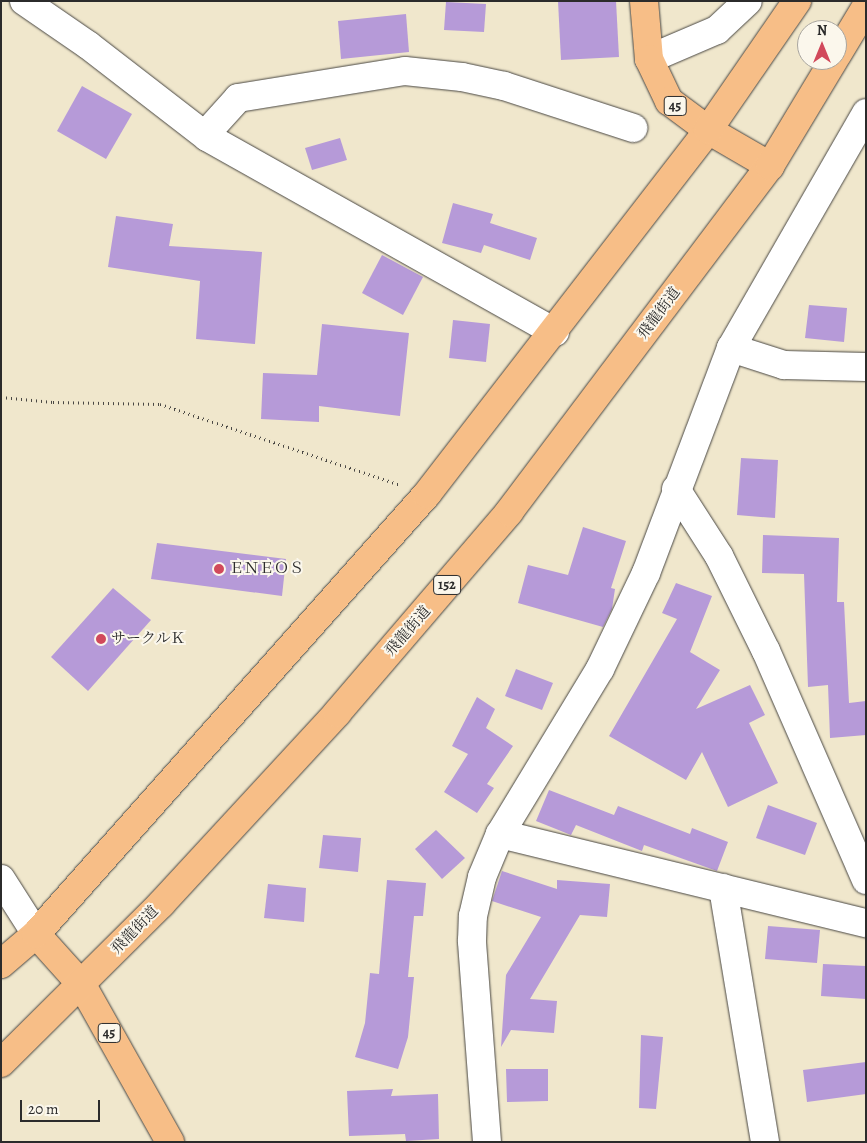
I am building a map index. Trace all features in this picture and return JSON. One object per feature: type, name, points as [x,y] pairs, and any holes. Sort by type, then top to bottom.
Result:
[{"type":"main road","name":"45","points":[[644,1],[649,59],[669,101],[708,130],[770,166]]},
{"type":"main road","points":[[1,964],[36,934],[427,494],[555,332],[708,130],[797,1]]},
{"type":"main road","points":[[847,38],[866,7]]},
{"type":"main road","name":"飛龍街道","points":[[1,1063],[82,985],[337,713],[509,512],[770,166],[828,70]]},
{"type":"main road","name":"45","points":[[36,934],[82,985],[170,1142]]},
{"type":"street","points":[[24,1],[88,45],[207,137],[555,332]]},
{"type":"street","points":[[649,59],[717,30],[748,1]]},
{"type":"street","points":[[207,137],[212,127],[238,98],[404,71],[462,77],[504,86],[633,128]]},
{"type":"street","points":[[487,1142],[472,942],[473,916],[482,877],[500,834],[600,668],[646,573],[676,489],[731,348],[866,113]]},
{"type":"street","points":[[731,348],[784,365],[866,367]]},
{"type":"street","points":[[676,489],[719,556],[766,651],[866,880]]},
{"type":"street","points":[[500,834],[866,923]]},
{"type":"street","points":[[1,879],[36,934]]},
{"type":"street","points":[[723,888],[765,1142]]},
{"type":"path","points":[[1,397],[53,402],[160,404],[427,494]]},
{"type":"building","points":[[558,1],[616,1],[619,57],[561,60]]},
{"type":"building","points":[[446,2],[486,4],[484,32],[444,30]]},
{"type":"building","points":[[406,14],[409,52],[341,59],[338,21]]},
{"type":"building","points":[[82,86],[132,114],[106,159],[57,131]]},
{"type":"building","points":[[340,138],[347,160],[312,170],[305,148]]},
{"type":"building","points":[[453,203],[493,214],[490,223],[537,238],[530,260],[484,245],[481,253],[442,243]]},
{"type":"building","points":[[116,216],[173,224],[169,246],[262,252],[255,344],[196,339],[200,281],[108,267]]},
{"type":"building","points":[[382,255],[423,277],[403,315],[362,293]]},
{"type":"building","points":[[809,305],[847,308],[844,342],[805,338]]},
{"type":"building","points":[[453,320],[490,324],[486,362],[449,358]]},
{"type":"building","points":[[322,324],[409,333],[400,416],[319,406],[319,422],[261,419],[263,373],[317,375]]},
{"type":"building","points":[[741,458],[778,460],[775,518],[737,515]]},
{"type":"building","points":[[583,527],[626,541],[611,588],[615,589],[612,609],[603,627],[518,603],[528,565],[568,575]]},
{"type":"building","points":[[763,535],[839,538],[837,602],[844,602],[849,703],[866,701],[866,735],[830,738],[828,685],[808,687],[804,574],[762,573]]},
{"type":"building","name":"ＥＮＥＯＳ","points":[[157,543],[286,559],[282,596],[151,579]]},
{"type":"building","points":[[676,583],[712,596],[690,652],[720,670],[696,709],[750,685],[765,715],[749,723],[778,783],[728,807],[702,752],[686,780],[609,736],[677,619],[662,613]]},
{"type":"building","name":"サークルＫ","points":[[113,588],[151,620],[88,691],[51,657]]},
{"type":"building","points":[[516,669],[553,683],[542,710],[505,696]]},
{"type":"building","points":[[477,697],[495,709],[486,728],[513,746],[487,784],[494,788],[477,813],[444,792],[468,754],[452,746]]},
{"type":"building","points":[[549,790],[614,815],[618,806],[690,834],[692,828],[728,842],[717,871],[644,845],[642,851],[576,825],[571,835],[536,821]]},
{"type":"building","points":[[768,805],[817,823],[805,855],[756,838]]},
{"type":"building","points":[[436,830],[465,858],[442,879],[415,849]]},
{"type":"building","points":[[323,835],[361,838],[358,872],[319,868]]},
{"type":"building","points":[[502,871],[557,889],[557,880],[610,884],[607,917],[580,915],[530,999],[557,1001],[554,1033],[511,1030],[501,1047],[506,975],[541,917],[492,901]]},
{"type":"building","points":[[387,880],[426,883],[423,916],[414,916],[408,977],[414,977],[408,1037],[398,1069],[355,1057],[365,1023],[370,973],[379,974]]},
{"type":"building","points":[[268,884],[306,888],[304,922],[264,918]]},
{"type":"building","points":[[768,926],[820,930],[817,963],[765,959]]},
{"type":"building","points":[[823,964],[866,966],[866,999],[821,996]]},
{"type":"building","points":[[641,1035],[663,1037],[656,1109],[639,1108]]},
{"type":"building","points":[[866,1062],[866,1094],[807,1102],[803,1070]]},
{"type":"building","points":[[506,1069],[548,1069],[548,1101],[507,1102]]},
{"type":"building","points":[[393,1089],[391,1096],[438,1094],[439,1139],[406,1141],[405,1134],[349,1136],[347,1091]]},
{"type":"place","name":"ＥＮＥＯＳ","points":[[219,569]]},
{"type":"place","name":"サークルＫ","points":[[101,639]]}]
